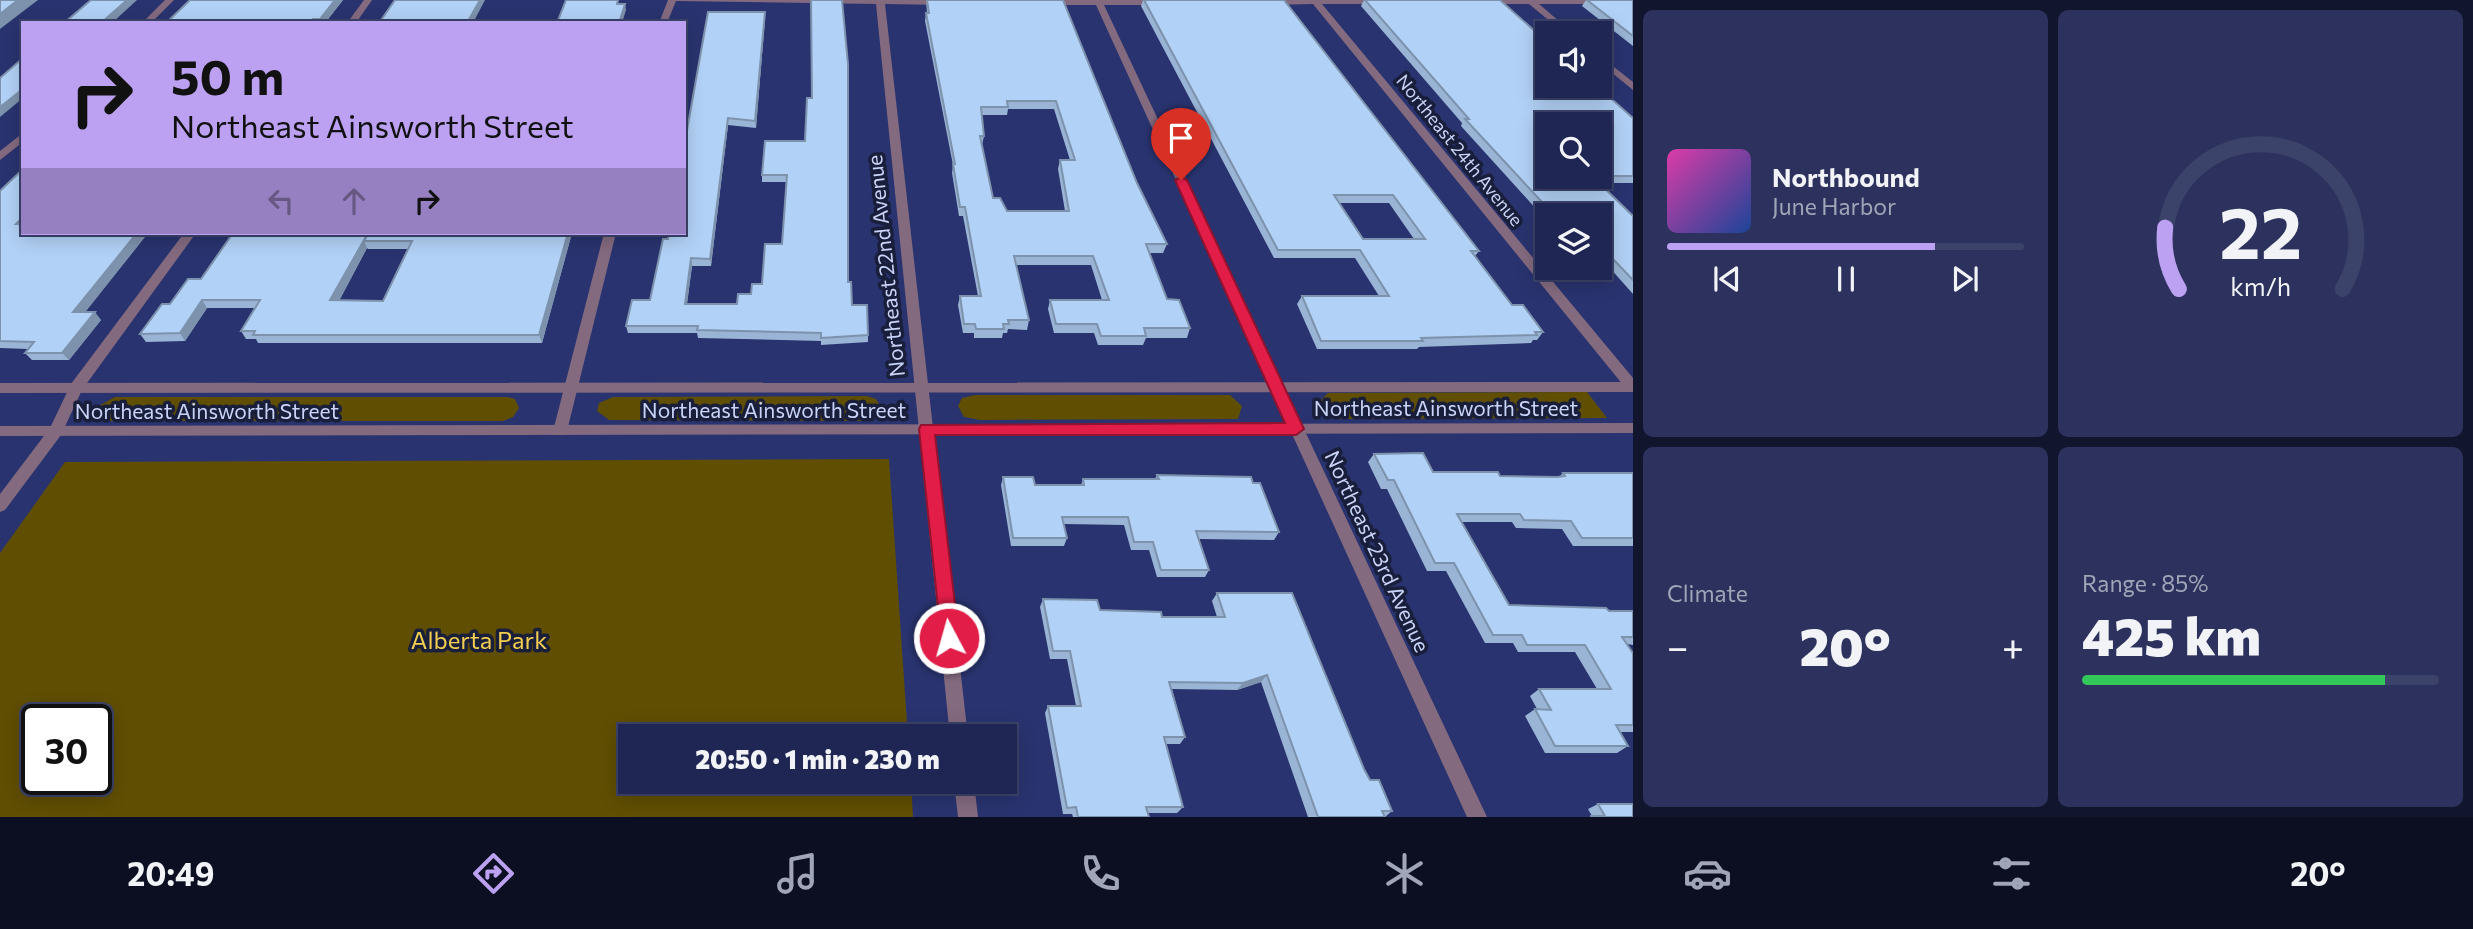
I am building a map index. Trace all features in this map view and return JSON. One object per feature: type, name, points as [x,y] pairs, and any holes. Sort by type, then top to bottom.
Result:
[{"type":"street","points":[[148,21],[170,0]]},
{"type":"street","points":[[352,21],[368,0]]},
{"type":"street","points":[[664,21],[672,0]]},
{"type":"street","points":[[679,0],[956,2]]},
{"type":"street","name":"Northeast 22nd Avenue","points":[[881,1],[958,724]]},
{"type":"street","name":"Northeast 23rd Avenue","points":[[1098,1],[1477,817]]},
{"type":"street","name":"Northeast 24th Avenue","points":[[1315,1],[1633,387]]},
{"type":"street","points":[[1261,2],[1395,1]]},
{"type":"street","points":[[1474,1],[1633,1]]},
{"type":"street","points":[[1531,1],[1555,21]]},
{"type":"street","points":[[1030,2],[1170,2]]},
{"type":"street","points":[[1612,69],[1633,87]]},
{"type":"street","points":[[0,157],[21,138]]},
{"type":"street","points":[[0,506],[56,431],[76,388],[189,235]]},
{"type":"street","points":[[561,431],[609,235]]},
{"type":"street","name":"Northeast Ainsworth Street","points":[[0,388],[1633,387]]},
{"type":"street","name":"Northeast Ainsworth Street","points":[[0,431],[1633,428]]},
{"type":"street","points":[[965,794],[968,817]]},
{"type":"green space","points":[[1587,392],[1607,418],[1340,419],[1327,412],[1320,401],[1328,393]]},
{"type":"green space","points":[[975,395],[1230,395],[1242,406],[1238,419],[980,420],[964,417],[958,406],[962,398]]},
{"type":"green space","points":[[867,396],[876,399],[881,408],[878,416],[868,421],[609,420],[597,411],[599,403],[613,397]]},
{"type":"green space","points":[[115,397],[508,397],[515,399],[519,408],[513,417],[503,421],[99,421],[91,417],[95,408]]},
{"type":"green space","name":"Alberta Park","points":[[889,459],[907,724],[618,724],[618,794],[912,794],[913,817],[0,817],[0,553],[65,462]]},
{"type":"building","points":[[0,0],[18,0],[0,14]]},
{"type":"building","points":[[91,0],[127,0],[103,21],[66,21]]},
{"type":"building","points":[[190,0],[335,0],[320,19],[312,21],[168,21]]},
{"type":"building","points":[[395,0],[480,0],[468,21],[380,21]]},
{"type":"building","points":[[566,0],[618,0],[617,4],[625,4],[620,21],[558,21]]},
{"type":"building","points":[[811,0],[842,0],[848,64],[848,282],[851,282],[852,305],[867,305],[868,335],[821,338],[821,333],[697,330],[698,326],[626,326],[632,300],[650,300],[663,239],[668,239],[669,235],[686,235],[686,136],[708,12],[765,12],[755,121],[728,118],[710,259],[691,258],[685,304],[737,304],[738,294],[751,294],[752,284],[762,284],[765,244],[782,244],[787,175],[762,175],[765,141],[805,141],[807,98],[812,98]]},
{"type":"building","points":[[927,0],[1063,0],[1137,183],[1167,244],[1146,244],[1167,299],[1179,300],[1190,328],[1144,328],[1146,336],[1101,336],[1097,324],[1056,324],[1050,300],[1109,300],[1093,256],[1014,256],[1029,320],[1008,320],[1009,324],[1003,324],[1004,329],[976,329],[975,324],[964,324],[960,296],[981,296],[965,207],[960,207],[955,164],[926,13],[929,13]],"holes":[[[1007,101],[1056,101],[1075,160],[1060,160],[1069,211],[1007,211],[1000,198],[993,198],[980,136],[984,136],[981,107],[1008,107]]]},
{"type":"building","points":[[1144,0],[1284,0],[1479,251],[1471,251],[1512,305],[1523,305],[1543,332],[1535,332],[1537,335],[1421,338],[1423,341],[1321,341],[1302,296],[1389,296],[1360,250],[1278,250]],"holes":[[[1334,195],[1393,195],[1425,239],[1363,239]]]},
{"type":"building","points":[[1365,0],[1500,0],[1535,31],[1535,98],[1610,98],[1633,118],[1633,176],[1612,176],[1612,112],[1535,112],[1535,189],[1605,189],[1633,216],[1633,280],[1612,260],[1612,203],[1543,203],[1465,119],[1469,119]]},
{"type":"building","points":[[1587,0],[1633,0],[1633,36]]},
{"type":"building","points":[[21,60],[21,91],[0,107],[0,78]]},
{"type":"building","points":[[21,171],[21,219],[16,224],[21,224],[21,235],[135,235],[73,312],[95,312],[62,353],[25,353],[34,342],[0,341],[0,191]]},
{"type":"building","points":[[232,235],[367,235],[330,300],[383,301],[412,241],[364,241],[368,235],[567,235],[539,335],[253,335],[255,331],[241,331],[260,300],[202,300],[180,333],[140,334],[162,304],[170,304],[188,279],[201,279]]},
{"type":"building","points":[[1423,453],[1433,472],[1498,472],[1500,476],[1557,477],[1565,476],[1563,473],[1633,473],[1633,538],[1582,538],[1571,521],[1524,520],[1520,514],[1457,514],[1509,605],[1633,611],[1633,637],[1622,637],[1633,653],[1633,725],[1616,725],[1628,746],[1555,746],[1535,709],[1551,710],[1539,689],[1611,689],[1585,645],[1527,645],[1522,635],[1493,635],[1454,563],[1435,563],[1394,480],[1388,480],[1374,454]]},
{"type":"building","points":[[1157,475],[1251,477],[1253,483],[1260,483],[1279,532],[1196,531],[1209,570],[1161,570],[1153,542],[1134,542],[1128,517],[1062,517],[1067,538],[1013,538],[1003,477],[1033,477],[1035,485],[1084,485],[1083,479],[1159,479]]},
{"type":"building","points":[[1217,593],[1292,593],[1364,769],[1370,780],[1379,780],[1392,811],[1382,811],[1385,817],[1318,817],[1267,675],[1243,683],[1169,682],[1185,737],[1164,737],[1183,807],[1146,807],[1149,817],[1078,817],[1076,807],[1067,808],[1048,706],[1081,706],[1070,651],[1053,651],[1043,599],[1097,600],[1100,610],[1161,612],[1162,617],[1225,617]]},
{"type":"building","points":[[1598,804],[1633,804],[1633,817],[1593,817],[1605,816]]},
{"type":"route","points":[[949,638],[927,429],[1296,429],[1181,180]]}]
